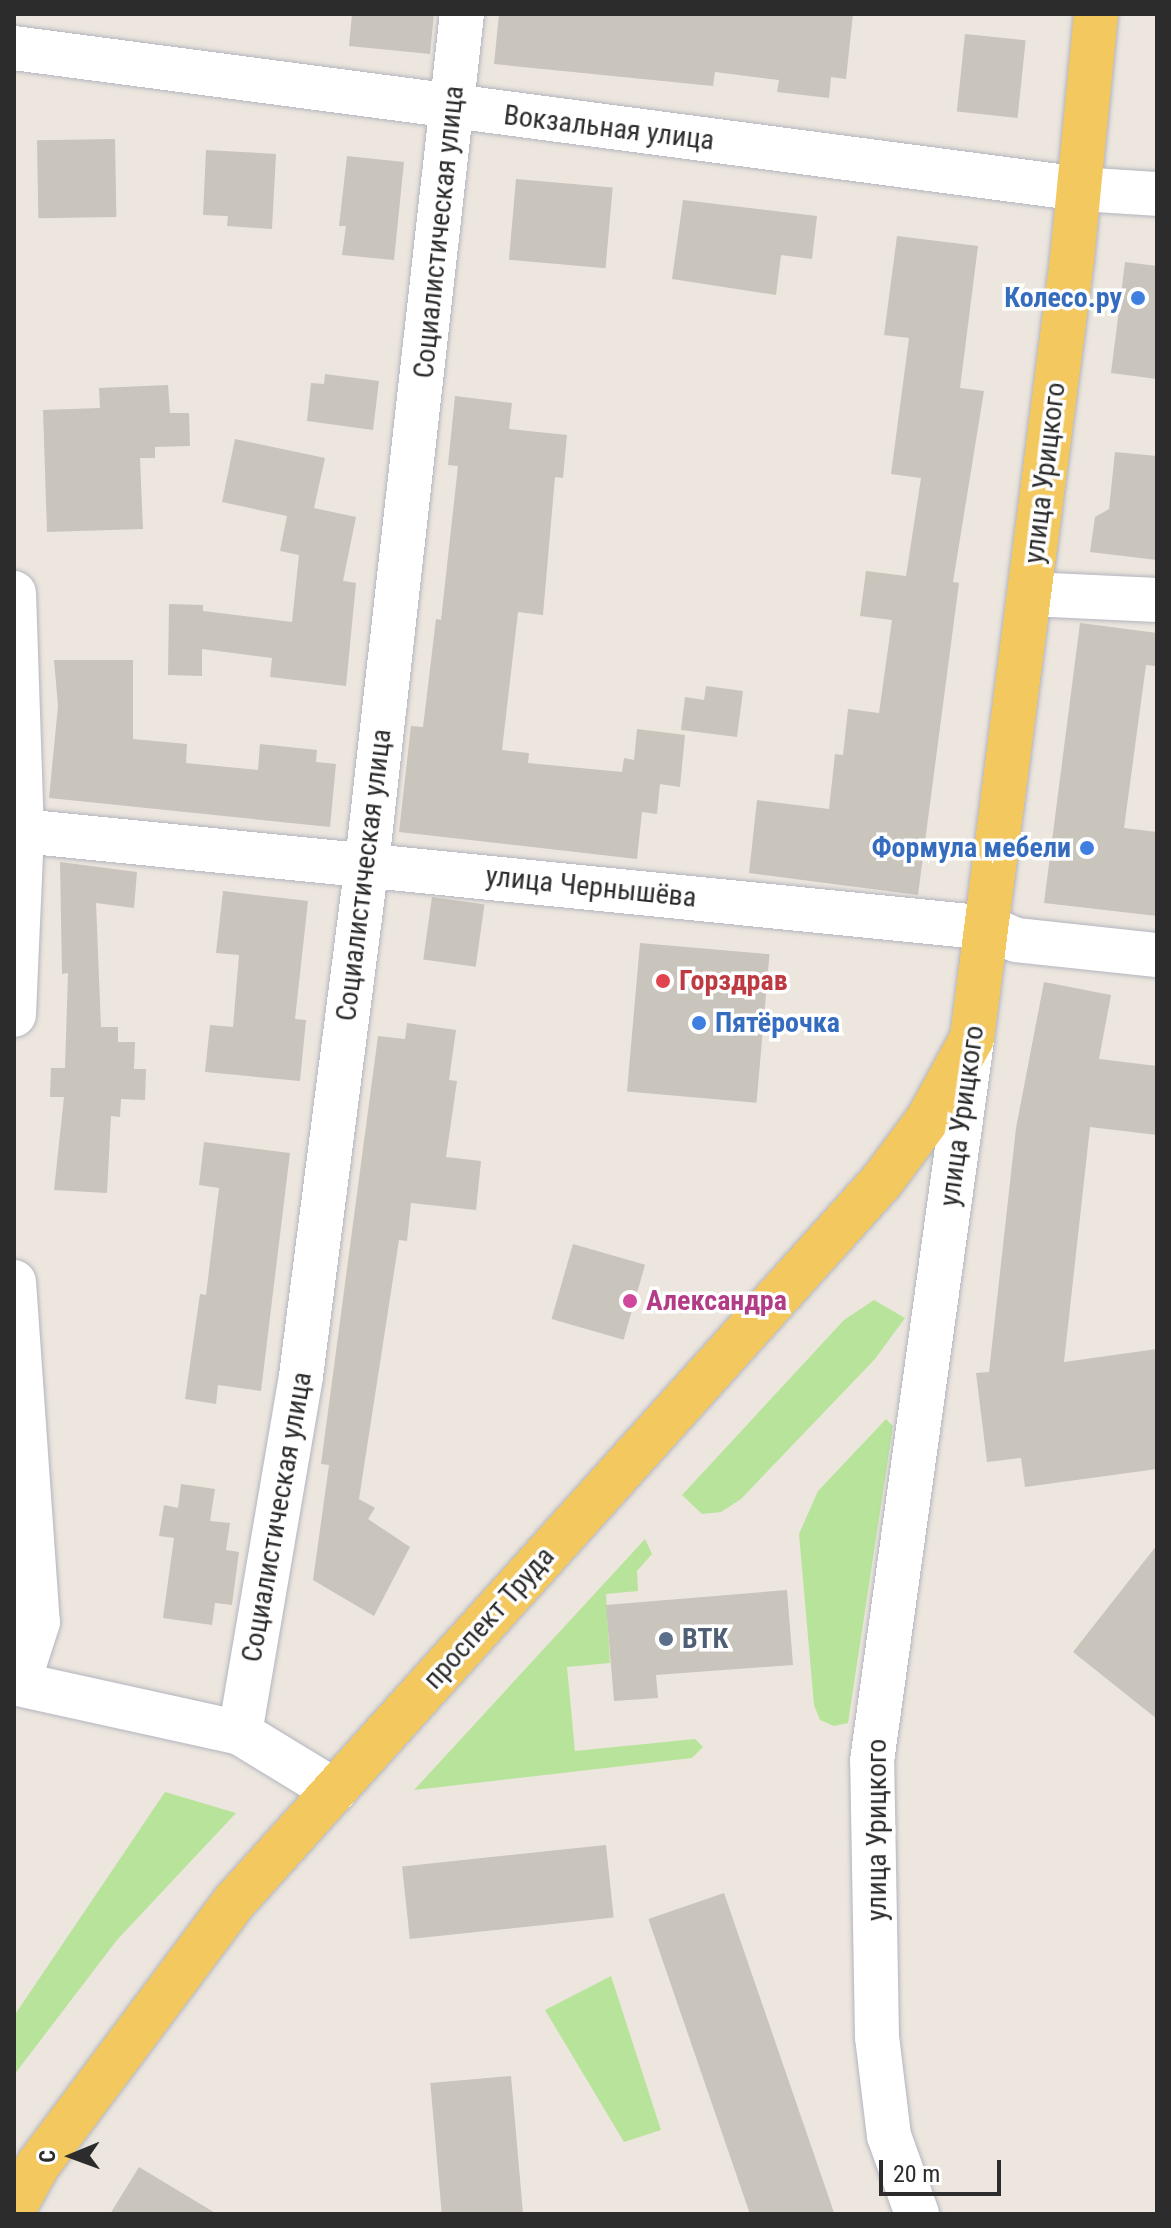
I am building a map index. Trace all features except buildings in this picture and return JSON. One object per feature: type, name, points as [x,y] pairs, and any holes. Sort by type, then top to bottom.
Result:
[{"type":"main road","name":"улица Урицкого","points":[[972,1038],[1080,189],[1096,14]]},
{"type":"main road","name":"проспект Труда","points":[[14,2208],[38,2165],[223,1915],[882,1181],[928,1119],[972,1038]]},
{"type":"street","name":"Социалистическая улица","points":[[240,1733],[301,1376],[367,863],[462,14]]},
{"type":"street","name":"Вокзальная улица","points":[[14,48],[1080,189],[1157,194]]},
{"type":"street","points":[[14,593],[22,831],[14,1015]]},
{"type":"street","points":[[1030,594],[1157,600]]},
{"type":"street","name":"улица Чернышёва","points":[[22,831],[367,863],[988,928],[1016,940],[1157,955]]},
{"type":"street","name":"улица Урицкого","points":[[917,2214],[889,2136],[877,2037],[872,1761],[972,1038]]},
{"type":"street","points":[[14,1282],[38,1622],[18,1684],[240,1733],[335,1791]]},
{"type":"green space","points":[[874,1300],[905,1318],[875,1359],[741,1499],[721,1512],[702,1514],[682,1495],[844,1320]]},
{"type":"green space","points":[[886,1419],[893,1426],[848,1723],[834,1726],[820,1720],[814,1705],[799,1534],[818,1491]]},
{"type":"green space","points":[[645,1539],[652,1554],[637,1571],[638,1591],[606,1594],[610,1663],[567,1667],[575,1751],[695,1739],[703,1747],[692,1758],[414,1790]]},
{"type":"green space","points":[[165,1792],[236,1813],[117,1940],[14,2075],[14,2016]]},
{"type":"green space","points":[[611,1976],[661,2130],[624,2142],[545,2010]]},
{"type":"place","name":"Колесо.ру","points":[[1138,298]]},
{"type":"place","name":"Формула мебели","points":[[1087,848]]},
{"type":"place","name":"Горздрав","points":[[663,981]]},
{"type":"place","name":"Пятёрочка","points":[[699,1023]]},
{"type":"place","name":"Александра","points":[[630,1301]]},
{"type":"place","name":"ВТК","points":[[666,1639]]}]
